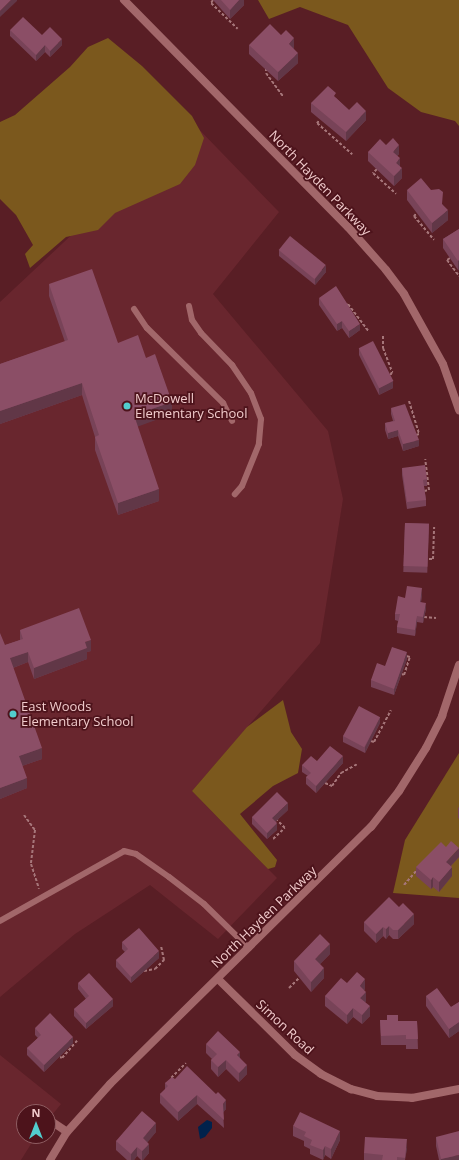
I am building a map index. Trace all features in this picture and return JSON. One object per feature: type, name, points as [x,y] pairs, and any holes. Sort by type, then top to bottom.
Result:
[{"type":"street","name":"North Hayden Parkway","points":[[124,0],[339,218],[386,270],[404,294],[443,364],[459,410]]},
{"type":"street","name":"North Hayden Parkway","points":[[50,1160],[66,1132],[110,1084],[371,827],[399,791],[442,716],[459,665]]},
{"type":"street","name":"Simon Road","points":[[218,979],[295,1056],[321,1074],[351,1089],[377,1096],[412,1098],[459,1089]]},
{"type":"street","points":[[56,1125],[66,1132]]},
{"type":"lane","points":[[189,306],[192,320],[201,332],[232,364],[251,393],[261,419],[259,444],[242,486],[235,494]]},
{"type":"lane","points":[[134,309],[147,328],[222,402],[232,421]]},
{"type":"lane","points":[[0,921],[124,851],[136,854],[204,904],[249,948]]},
{"type":"path","points":[[213,0],[211,3],[238,29]]},
{"type":"path","points":[[269,64],[266,73],[272,77],[283,96]]},
{"type":"path","points":[[319,121],[317,123],[352,154]]},
{"type":"path","points":[[377,169],[373,173],[396,194]]},
{"type":"path","points":[[416,214],[414,216],[434,240]]},
{"type":"path","points":[[450,258],[447,260],[459,276]]},
{"type":"path","points":[[345,306],[348,304],[368,330]]},
{"type":"path","points":[[383,336],[384,352],[392,372],[389,378]]},
{"type":"path","points":[[409,401],[419,434],[416,435]]},
{"type":"path","points":[[424,491],[429,490],[425,459]]},
{"type":"path","points":[[428,559],[433,559],[434,527]]},
{"type":"path","points":[[424,617],[436,618]]},
{"type":"path","points":[[402,674],[404,675],[410,657],[404,655]]},
{"type":"path","points":[[371,741],[374,742],[391,710]]},
{"type":"path","points":[[325,783],[332,786],[340,773],[356,764]]},
{"type":"path","points":[[24,815],[35,830],[31,864],[40,892]]},
{"type":"path","points":[[273,839],[285,828],[277,820]]},
{"type":"path","points":[[404,885],[421,864]]},
{"type":"path","points":[[144,971],[155,969],[164,960],[161,946]]},
{"type":"path","points":[[289,988],[300,977]]},
{"type":"path","points":[[60,1057],[62,1058],[77,1041]]},
{"type":"path","points":[[169,1080],[186,1063]]},
{"type":"shaded area","points":[[258,0],[459,0],[459,126],[455,121],[421,112],[388,88],[348,25],[300,7],[269,19]]},
{"type":"shaded area","points":[[108,38],[142,66],[192,116],[204,138],[195,165],[180,184],[115,213],[98,230],[66,237],[30,268],[25,254],[33,245],[16,215],[0,199],[0,122],[15,115],[70,67],[88,47]]},
{"type":"shaded area","points":[[192,122],[279,212],[213,294],[328,431],[343,499],[320,643],[192,791],[277,878],[218,939],[150,885],[75,934],[0,997],[0,302]]},
{"type":"shaded area","points":[[283,700],[291,732],[302,749],[298,773],[273,786],[240,814],[277,860],[275,867],[268,869],[192,791],[247,727]]},
{"type":"shaded area","points":[[459,753],[459,898],[393,893],[405,840]]},
{"type":"shaded area","points":[[0,1055],[61,1104],[56,1110],[56,1104],[16,1104],[16,1144],[31,1144],[21,1160],[0,1160]]},
{"type":"water","points":[[207,1120],[212,1122],[212,1128],[205,1137],[200,1139],[198,1127]]},
{"type":"building","points":[[0,0],[11,0],[0,11]]},
{"type":"building","points":[[221,0],[239,0],[230,10]]},
{"type":"building","points":[[23,17],[42,35],[50,27],[62,39],[50,51],[45,45],[36,55],[10,30]]},
{"type":"building","points":[[270,24],[281,35],[286,30],[294,38],[289,44],[298,53],[278,72],[249,45]]},
{"type":"building","points":[[328,86],[336,93],[334,96],[349,110],[357,102],[366,111],[346,132],[311,103]]},
{"type":"building","points":[[393,138],[399,145],[393,152],[400,158],[396,163],[402,168],[394,176],[368,152],[380,139],[386,145]]},
{"type":"building","points":[[421,178],[431,190],[439,189],[443,192],[442,204],[448,210],[432,223],[407,190]]},
{"type":"building","points":[[459,229],[459,260],[458,261],[443,239]]},
{"type":"building","points":[[290,236],[326,265],[314,279],[279,250]]},
{"type":"building","name":"McDowell Elementary School","points":[[92,269],[118,343],[138,335],[146,358],[155,354],[172,402],[134,415],[159,489],[118,503],[95,437],[99,435],[82,383],[0,411],[0,364],[68,340],[49,284]]},
{"type":"building","points":[[336,286],[360,324],[349,331],[342,321],[337,324],[319,298]]},
{"type":"building","points":[[373,341],[393,381],[379,388],[359,348]]},
{"type":"building","points":[[405,404],[419,440],[403,444],[398,430],[388,433],[385,423],[395,421],[391,408]]},
{"type":"building","points":[[425,465],[427,479],[423,480],[426,500],[407,502],[402,468]]},
{"type":"building","points":[[405,523],[429,524],[427,567],[403,566]]},
{"type":"building","points":[[407,586],[422,588],[420,602],[426,603],[423,617],[417,616],[415,630],[397,627],[400,614],[395,614],[398,596],[405,598]]},
{"type":"building","points":[[79,608],[91,640],[85,642],[87,648],[34,668],[28,652],[10,658],[42,748],[19,756],[27,778],[0,788],[0,633],[5,645],[23,639],[20,630]]},
{"type":"building","points":[[392,647],[407,652],[394,689],[371,680],[377,663],[385,666]]},
{"type":"building","points":[[359,706],[380,717],[364,747],[343,736]]},
{"type":"building","points":[[330,746],[343,756],[316,786],[306,777],[311,773],[302,765],[311,756],[317,761]]},
{"type":"building","points":[[277,792],[288,803],[272,818],[277,823],[267,833],[252,817]]},
{"type":"building","points":[[451,841],[459,848],[446,862],[452,867],[439,882],[433,877],[431,880],[416,867],[441,842],[446,847]]},
{"type":"building","points":[[389,897],[399,907],[403,903],[414,914],[398,930],[393,930],[389,926],[386,929],[383,927],[376,934],[364,922]]},
{"type":"building","points":[[139,928],[159,951],[131,977],[116,960],[128,949],[122,942]]},
{"type":"building","points":[[320,934],[330,944],[315,959],[324,968],[311,982],[294,961]]},
{"type":"building","points":[[357,972],[365,979],[360,986],[366,992],[360,998],[370,1006],[362,1015],[353,1008],[347,1015],[325,996],[341,978],[347,983]]},
{"type":"building","points":[[89,973],[113,999],[86,1023],[74,1009],[89,996],[78,983]]},
{"type":"building","points":[[437,988],[451,1007],[459,1002],[459,1022],[449,1029],[426,996]]},
{"type":"building","points":[[50,1013],[73,1037],[44,1065],[27,1048],[41,1035],[35,1028]]},
{"type":"building","points":[[387,1015],[398,1015],[398,1021],[417,1021],[418,1039],[406,1039],[406,1035],[381,1036],[380,1020],[387,1020]]},
{"type":"building","points":[[218,1031],[240,1052],[237,1055],[247,1065],[239,1073],[226,1060],[218,1067],[211,1060],[217,1054],[206,1044]]},
{"type":"building","points":[[187,1066],[216,1094],[218,1092],[226,1100],[223,1104],[224,1120],[197,1095],[178,1112],[160,1094],[168,1086],[165,1083],[172,1077],[175,1079]]},
{"type":"building","points":[[142,1111],[156,1123],[143,1138],[149,1144],[142,1151],[137,1147],[131,1154],[116,1141]]},
{"type":"building","points":[[300,1112],[340,1131],[331,1149],[325,1146],[323,1150],[310,1145],[312,1140],[304,1136],[306,1132],[293,1126]]},
{"type":"building","points":[[459,1131],[459,1155],[441,1159],[436,1137]]},
{"type":"building","points":[[365,1137],[407,1139],[405,1158],[397,1157],[397,1160],[382,1160],[383,1155],[364,1153]]},
{"type":"place","name":"McDowell Elementary School","points":[[127,406]]},
{"type":"place","name":"East Woods Elementary School","points":[[13,714]]}]
